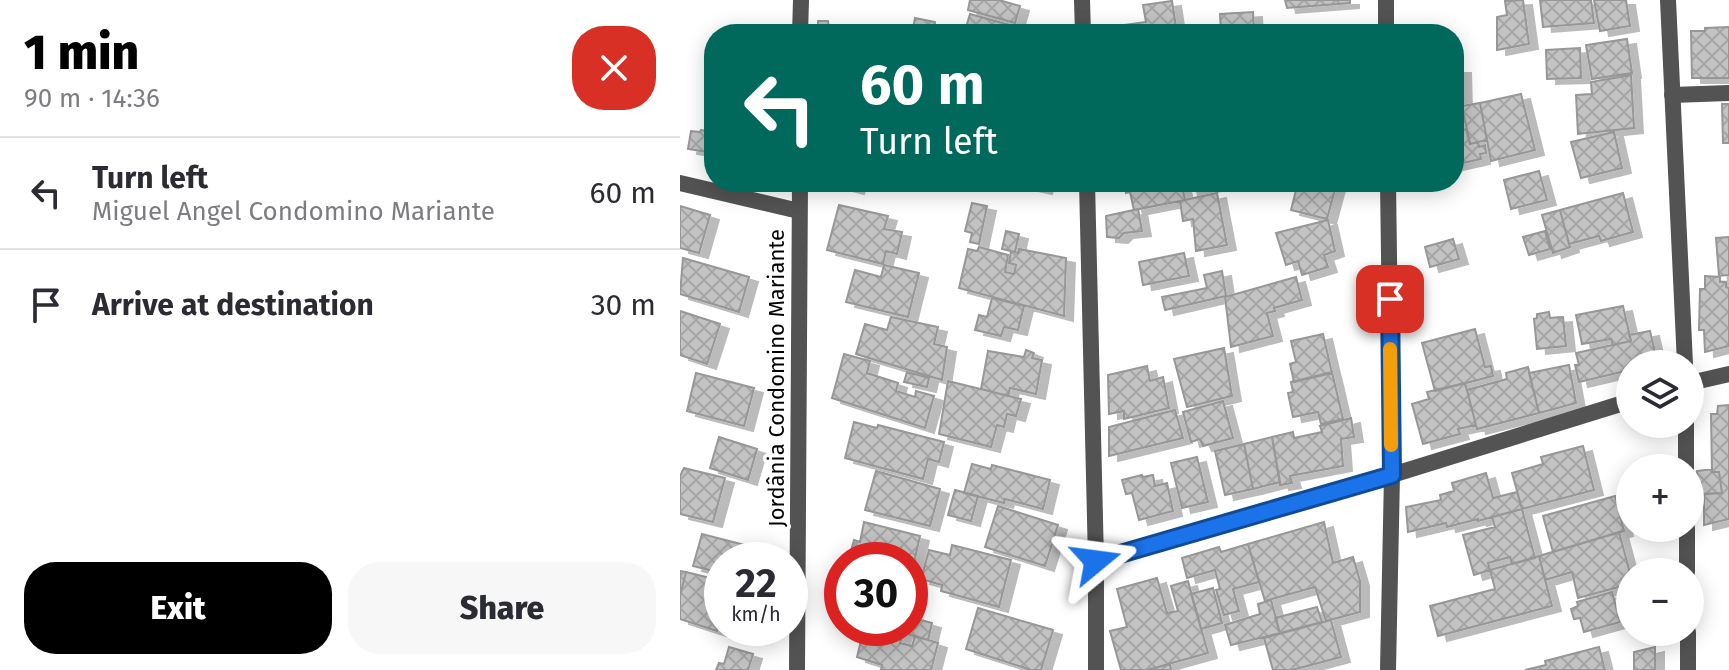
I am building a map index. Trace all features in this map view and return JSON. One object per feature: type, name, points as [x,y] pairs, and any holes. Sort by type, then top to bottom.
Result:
[{"type":"street","points":[[800,24],[801,0]]},
{"type":"street","points":[[1082,0],[1083,24]]},
{"type":"street","points":[[1386,0],[1386,24]]},
{"type":"street","points":[[1668,0],[1684,350]]},
{"type":"street","points":[[1672,95],[1729,93]]},
{"type":"street","points":[[680,183],[704,189]]},
{"type":"street","points":[[718,192],[799,211]]},
{"type":"street","name":"Jordânia Condomino Mariante","points":[[797,670],[800,192]]},
{"type":"street","points":[[1087,192],[1096,670]]},
{"type":"street","points":[[1388,192],[1392,475],[1388,670]]},
{"type":"street","points":[[1704,380],[1729,374]]},
{"type":"street","points":[[1096,561],[1392,475],[1616,405]]},
{"type":"street","points":[[1688,646],[1688,670]]},
{"type":"building","points":[[970,0],[999,0],[1020,6],[1015,23],[968,10]]},
{"type":"building","points":[[1285,0],[1350,0],[1350,3],[1287,8]]},
{"type":"building","points":[[1523,0],[1529,44],[1497,50],[1497,17],[1507,15],[1505,1]]},
{"type":"building","points":[[1540,0],[1591,0],[1594,23],[1543,27]]},
{"type":"building","points":[[1594,0],[1626,0],[1630,26],[1600,31]]},
{"type":"building","points":[[1172,1],[1175,24],[1131,24],[1146,22],[1143,5]]},
{"type":"building","points":[[1253,12],[1254,24],[1220,24],[1220,14]]},
{"type":"building","points":[[970,14],[1006,24],[967,24]]},
{"type":"building","points":[[915,18],[935,22],[935,24],[914,24]]},
{"type":"building","points":[[1729,27],[1729,78],[1692,78],[1691,31]]},
{"type":"building","points":[[1627,39],[1632,73],[1592,79],[1586,45]]},
{"type":"building","points":[[1580,48],[1581,78],[1547,79],[1546,50]]},
{"type":"building","points":[[1631,75],[1634,128],[1578,134],[1576,95],[1592,94],[1591,82]]},
{"type":"building","points":[[1521,94],[1535,150],[1491,161],[1480,103]]},
{"type":"building","points":[[1480,103],[1487,140],[1470,144],[1464,106]]},
{"type":"building","points":[[1722,104],[1729,104],[1729,143],[1723,143]]},
{"type":"building","points":[[704,130],[704,151],[688,149],[691,131]]},
{"type":"building","points":[[1464,130],[1470,144],[1478,142],[1479,147],[1485,145],[1486,153],[1480,154],[1481,159],[1464,163]]},
{"type":"building","points":[[1614,132],[1622,168],[1581,178],[1571,142]]},
{"type":"building","points":[[1539,171],[1547,200],[1511,209],[1504,180]]},
{"type":"building","points":[[1130,192],[1183,192],[1185,200],[1134,210]]},
{"type":"building","points":[[1296,192],[1334,192],[1327,219],[1291,210]]},
{"type":"building","points":[[1217,193],[1227,245],[1196,251],[1193,219],[1183,221],[1180,201]]},
{"type":"building","points":[[1623,193],[1633,232],[1601,241],[1599,236],[1569,244],[1560,210]]},
{"type":"building","points":[[972,203],[987,206],[979,244],[970,242],[972,233],[965,231]]},
{"type":"building","points":[[839,205],[888,216],[884,229],[902,232],[897,254],[886,251],[883,264],[827,250]]},
{"type":"building","points":[[680,206],[710,215],[699,253],[680,248]]},
{"type":"building","points":[[1138,209],[1142,231],[1124,233],[1119,238],[1107,237],[1106,216]]},
{"type":"building","points":[[1560,210],[1570,247],[1553,253],[1542,215]]},
{"type":"building","points":[[1328,220],[1335,251],[1324,255],[1328,267],[1302,275],[1298,261],[1286,265],[1276,233]]},
{"type":"building","points":[[1006,231],[1019,234],[1015,252],[1002,249]]},
{"type":"building","points":[[1545,231],[1550,249],[1529,255],[1523,237]]},
{"type":"building","points":[[1729,237],[1729,275],[1719,276],[1716,238]]},
{"type":"building","points":[[1453,239],[1459,259],[1430,267],[1425,247]]},
{"type":"building","points":[[979,247],[1008,255],[1005,272],[1014,274],[1016,265],[1009,263],[1011,251],[1018,253],[1019,249],[1066,258],[1064,316],[959,288],[968,249],[977,251]]},
{"type":"building","points":[[1184,253],[1189,276],[1143,285],[1139,262]]},
{"type":"building","points":[[683,258],[749,277],[739,312],[680,294]]},
{"type":"building","points":[[884,265],[919,273],[908,317],[846,302],[855,270],[881,277]]},
{"type":"building","points":[[1222,271],[1226,296],[1165,310],[1162,297],[1207,288],[1204,275]]},
{"type":"building","points":[[1705,276],[1720,277],[1720,282],[1726,282],[1729,288],[1729,346],[1705,352],[1704,330],[1699,330],[1700,289],[1705,289]]},
{"type":"building","points":[[1296,277],[1302,300],[1267,313],[1273,336],[1231,347],[1225,297]]},
{"type":"building","points":[[992,298],[1024,306],[1018,330],[1004,327],[1001,336],[975,330],[979,315],[987,317]]},
{"type":"building","points":[[1623,306],[1631,341],[1613,345],[1611,339],[1582,344],[1576,315]]},
{"type":"building","points":[[680,311],[720,324],[707,364],[680,355]]},
{"type":"building","points":[[1549,312],[1550,318],[1563,317],[1566,346],[1537,349],[1534,319],[1537,314]]},
{"type":"building","points":[[891,317],[938,327],[934,344],[947,347],[942,380],[856,354],[865,324],[887,330]]},
{"type":"building","points":[[1475,329],[1485,367],[1491,366],[1493,376],[1435,391],[1422,343]]},
{"type":"building","points":[[1650,331],[1654,350],[1616,350],[1616,373],[1579,382],[1576,353],[1631,341],[1629,335]]},
{"type":"building","points":[[1323,334],[1332,373],[1294,382],[1290,364],[1296,362],[1291,341]]},
{"type":"building","points":[[1224,348],[1232,396],[1187,407],[1174,359]]},
{"type":"building","points":[[1026,350],[1034,353],[1032,358],[1042,360],[1036,394],[1010,388],[1008,396],[981,389],[988,351],[1024,357]]},
{"type":"building","points":[[844,354],[870,361],[867,373],[898,383],[896,391],[915,397],[916,391],[934,396],[925,428],[832,398]]},
{"type":"building","points":[[1569,365],[1576,403],[1539,413],[1529,373]]},
{"type":"building","points":[[1147,366],[1150,381],[1163,377],[1169,408],[1124,419],[1124,411],[1109,414],[1108,375]]},
{"type":"building","points":[[1528,367],[1539,413],[1477,429],[1467,390],[1507,379],[1506,373]]},
{"type":"building","points":[[907,372],[929,378],[927,387],[904,382]]},
{"type":"building","points":[[1332,372],[1343,419],[1321,424],[1318,412],[1293,417],[1288,393],[1293,392],[1291,382]]},
{"type":"building","points":[[696,373],[754,388],[744,426],[687,411]]},
{"type":"building","points":[[948,381],[1021,399],[1016,416],[1007,414],[1004,427],[997,425],[991,447],[939,434]]},
{"type":"building","points":[[1465,383],[1476,425],[1458,429],[1460,434],[1423,444],[1412,404],[1429,399],[1427,392]]},
{"type":"building","points":[[1223,401],[1233,438],[1203,446],[1200,439],[1191,442],[1183,412]]},
{"type":"building","points":[[1729,405],[1729,519],[1704,525],[1704,494],[1722,493],[1719,472],[1712,472],[1711,414],[1717,414],[1718,406]]},
{"type":"building","points":[[1175,410],[1183,438],[1109,456],[1109,427]]},
{"type":"building","points":[[1351,418],[1354,437],[1341,439],[1343,466],[1290,476],[1292,483],[1280,485],[1272,437],[1293,432],[1294,438],[1322,432],[1320,426]]},
{"type":"building","points":[[854,422],[944,442],[939,462],[928,459],[923,479],[845,458]]},
{"type":"building","points":[[719,437],[757,449],[748,480],[710,468]]},
{"type":"building","points":[[1272,437],[1280,482],[1253,489],[1244,444]]},
{"type":"building","points":[[1244,444],[1253,489],[1225,495],[1215,451]]},
{"type":"building","points":[[1583,446],[1594,490],[1522,509],[1512,473],[1543,464],[1541,457]]},
{"type":"building","points":[[1197,457],[1208,502],[1182,508],[1171,463]]},
{"type":"building","points":[[972,464],[991,469],[992,465],[1050,480],[1043,509],[964,493]]},
{"type":"building","points":[[684,468],[725,478],[713,522],[680,514],[680,476]]},
{"type":"building","points":[[1704,470],[1719,472],[1722,493],[1704,494]]},
{"type":"building","points":[[876,471],[940,489],[930,526],[865,510]]},
{"type":"building","points":[[1486,473],[1493,498],[1517,492],[1522,509],[1478,521],[1447,527],[1446,523],[1408,532],[1406,507],[1441,500],[1440,495],[1454,491],[1452,483]]},
{"type":"building","points":[[1153,475],[1155,486],[1167,483],[1173,511],[1139,520],[1132,493],[1126,494],[1122,480]]},
{"type":"building","points":[[955,490],[978,496],[971,521],[948,515]]},
{"type":"building","points":[[1615,496],[1616,533],[1553,552],[1543,516]]},
{"type":"building","points":[[998,506],[1058,525],[1045,566],[985,547]]},
{"type":"building","points":[[1522,509],[1535,558],[1512,564],[1510,557],[1488,563],[1490,570],[1474,575],[1463,535],[1495,527],[1492,517]]},
{"type":"building","points":[[864,522],[920,536],[919,542],[860,542]]},
{"type":"building","points":[[1324,522],[1333,563],[1353,557],[1360,581],[1360,612],[1326,621],[1315,587],[1265,601],[1248,544]]},
{"type":"building","points":[[1616,533],[1616,542],[1622,542],[1626,558],[1616,558],[1616,588],[1578,598],[1572,572],[1545,580],[1539,556]]},
{"type":"building","points":[[702,534],[733,542],[704,542],[704,569],[693,566]]},
{"type":"building","points":[[1248,544],[1259,582],[1233,589],[1239,611],[1224,615],[1216,590],[1220,589],[1215,570],[1187,578],[1182,558],[1219,547],[1221,552]]},
{"type":"building","points":[[952,545],[1011,560],[999,607],[941,591],[942,585],[928,581],[929,550],[950,555]]},
{"type":"building","points":[[1539,556],[1552,606],[1438,636],[1430,606],[1495,589],[1490,570]]},
{"type":"building","points":[[680,571],[686,572],[680,596]]},
{"type":"building","points":[[686,572],[704,576],[704,627],[680,619],[680,596]]},
{"type":"building","points":[[1157,578],[1167,613],[1178,611],[1171,586],[1188,581],[1208,653],[1147,670],[1121,670],[1110,631],[1127,627],[1117,589]]},
{"type":"building","points":[[1213,588],[1222,623],[1201,629],[1191,594]]},
{"type":"building","points":[[1612,592],[1616,623],[1584,632],[1580,618],[1574,619],[1571,609],[1578,606],[1577,602]]},
{"type":"building","points":[[1271,600],[1280,633],[1231,645],[1225,625],[1260,614],[1258,604]]},
{"type":"building","points":[[1317,607],[1322,622],[1280,633],[1275,618]]},
{"type":"building","points":[[978,608],[1053,630],[1041,670],[1031,670],[966,649]]},
{"type":"building","points":[[1331,620],[1341,657],[1292,670],[1273,670],[1264,638]]},
{"type":"building","points":[[928,640],[938,643],[931,670],[881,670],[882,665],[857,657],[860,646],[928,646]]},
{"type":"building","points":[[729,647],[753,654],[748,670],[716,670],[719,663],[724,664]]},
{"type":"building","points":[[1599,647],[1605,670],[1525,670],[1546,665],[1545,661]]},
{"type":"building","points":[[1655,647],[1655,670],[1634,670],[1634,652]]},
{"type":"building","points":[[1170,664],[1171,670],[1147,670]]},
{"type":"slow traffic","points":[[1390,349],[1391,445]]},
{"type":"route","points":[[1096,561],[1392,475],[1390,299]]}]
